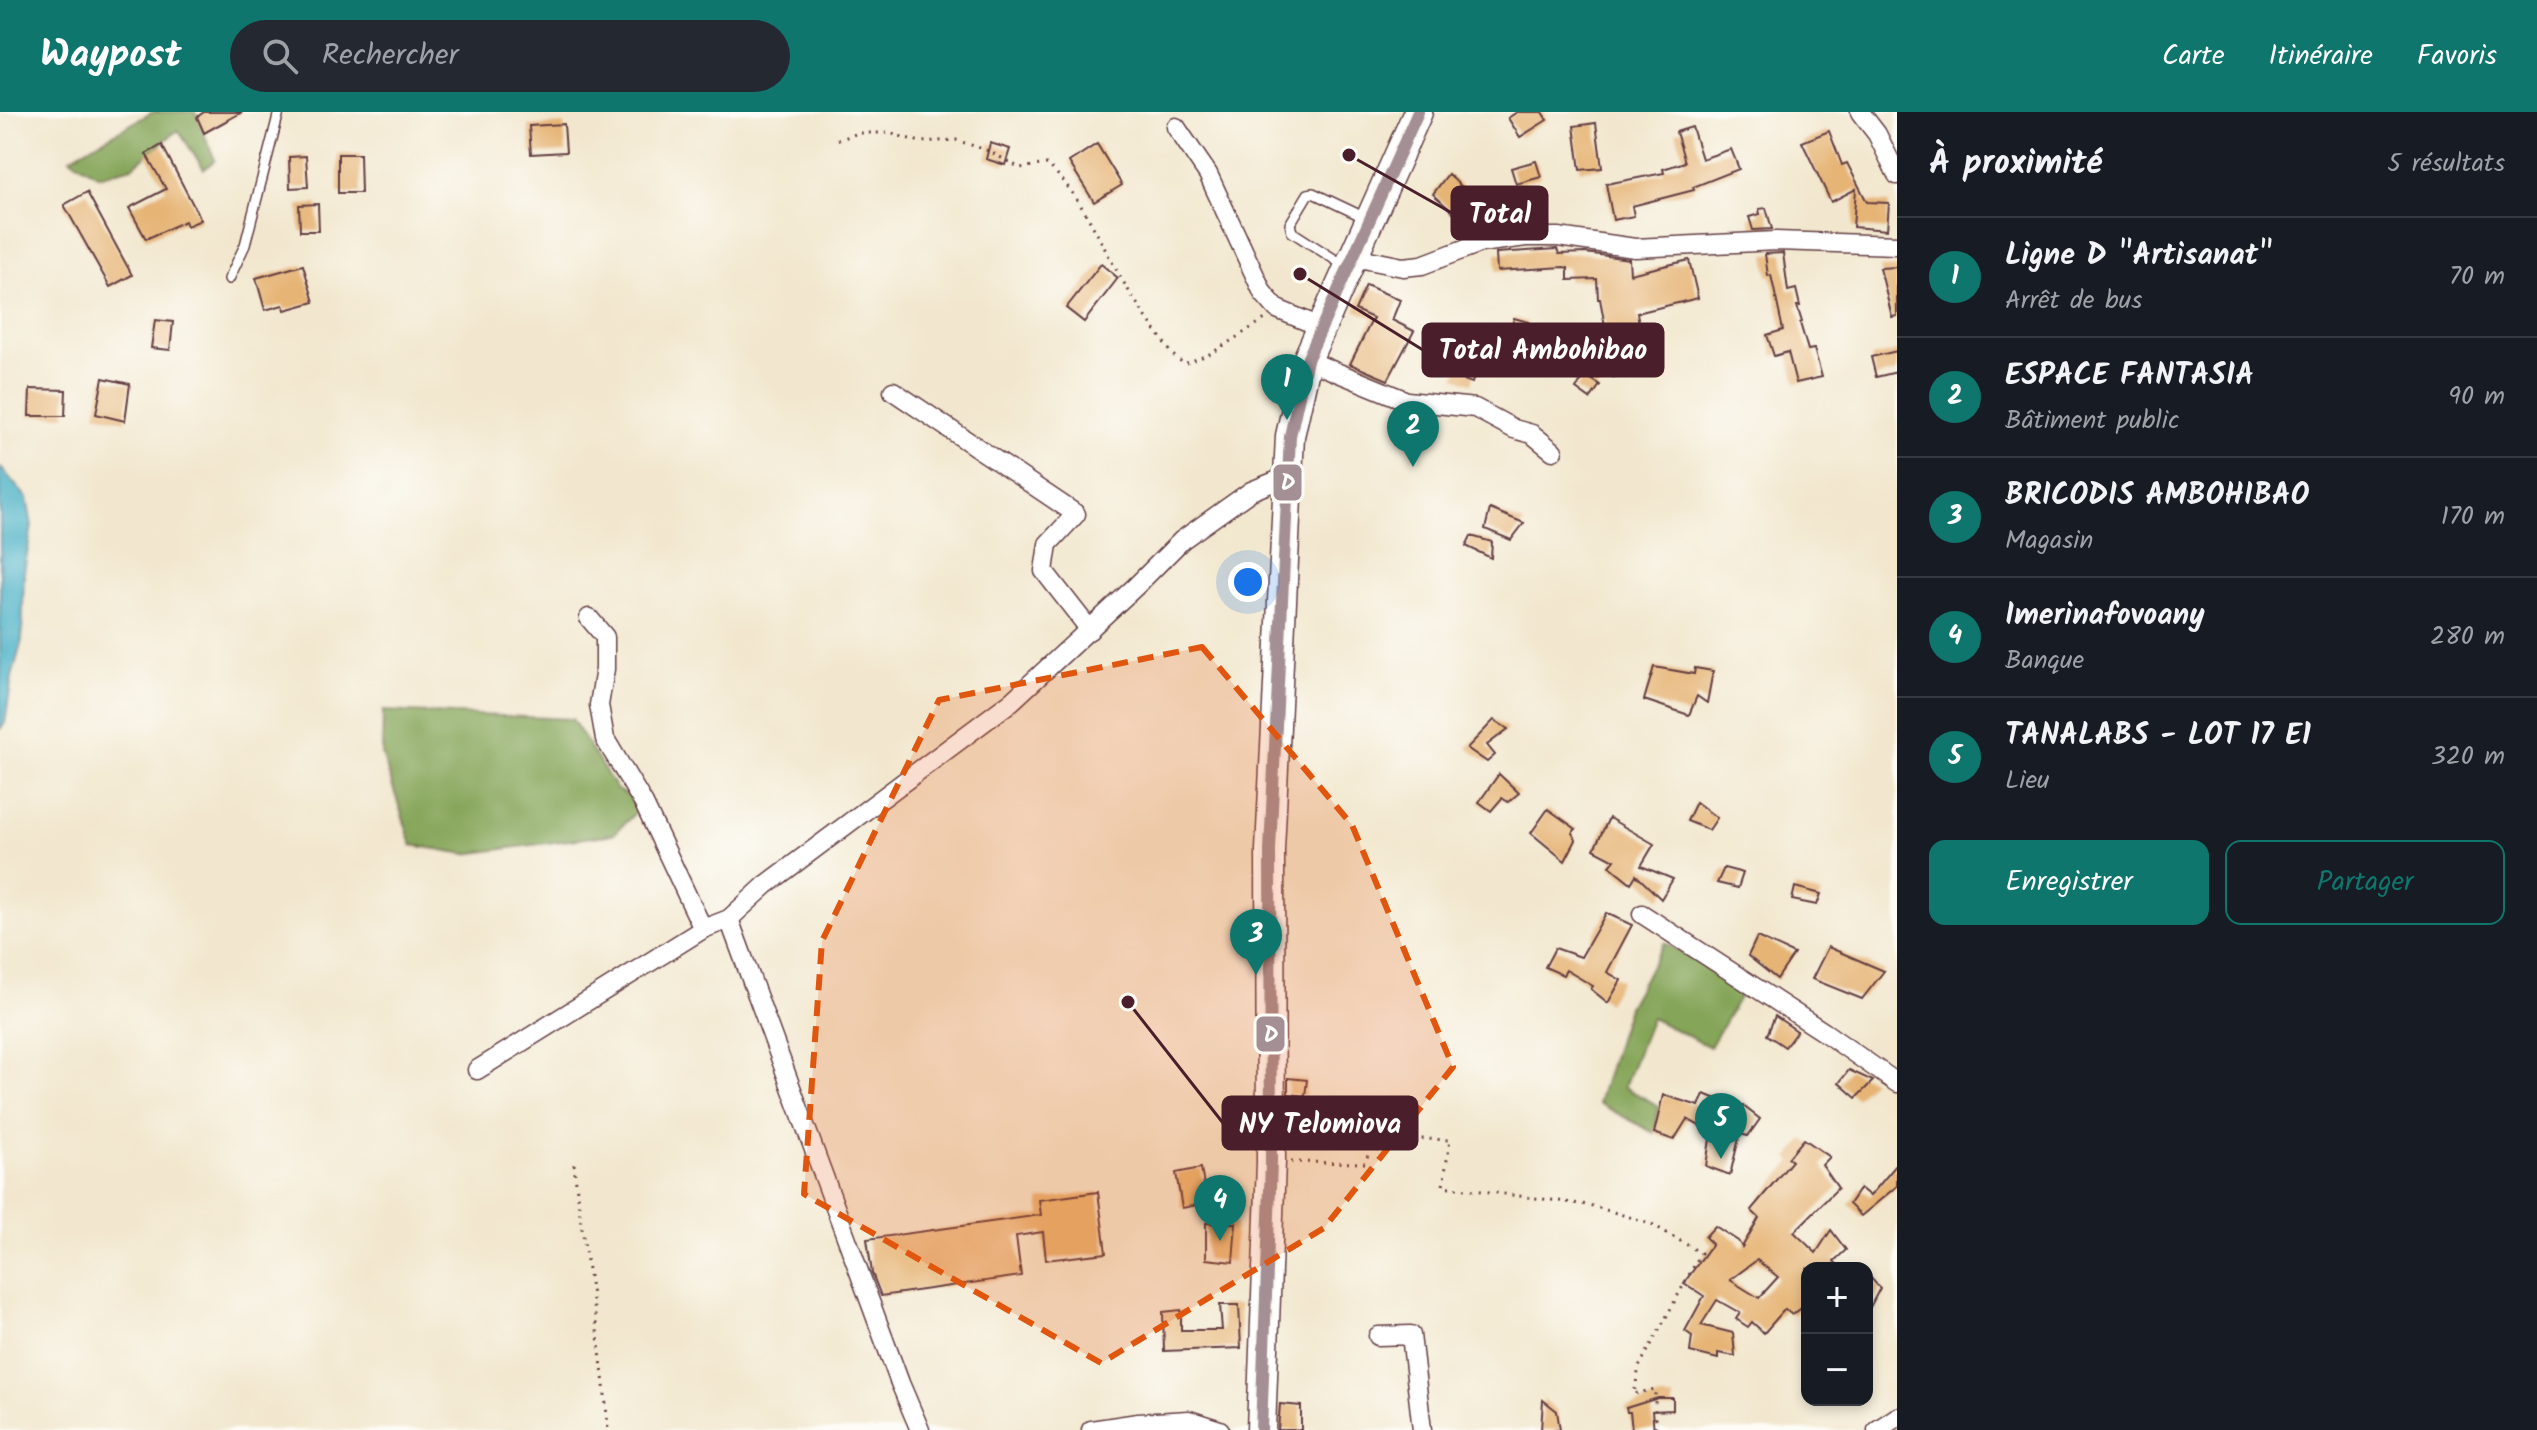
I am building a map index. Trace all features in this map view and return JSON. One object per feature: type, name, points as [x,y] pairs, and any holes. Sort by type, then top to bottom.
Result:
[{"type":"main road","points":[[1261,1430],[1271,1162],[1270,850],[1293,422],[1307,360],[1418,112]]},
{"type":"street","points":[[1860,112],[1877,134],[1897,175]]},
{"type":"street","points":[[1176,127],[1208,174],[1263,293],[1277,309],[1323,328]]},
{"type":"street","points":[[1351,263],[1403,267],[1422,265],[1480,243],[1526,237],[1558,237],[1635,248],[1776,241],[1897,245]]},
{"type":"street","points":[[1307,360],[1407,401],[1475,408],[1514,429],[1532,434],[1553,451]]},
{"type":"street","points":[[893,391],[1076,514],[1048,544],[1044,571],[1090,630]]},
{"type":"street","points":[[477,1070],[703,929],[729,919],[766,885],[1012,701],[1182,540],[1251,491],[1288,476]]},
{"type":"street","points":[[589,618],[605,637],[605,669],[599,705],[605,739],[644,804],[703,929]]},
{"type":"street","points":[[1642,914],[1897,1083]]},
{"type":"street","points":[[729,919],[920,1430]]},
{"type":"street","points":[[1378,1336],[1411,1335],[1422,1430]]},
{"type":"street","points":[[1877,1430],[1897,1417]]},
{"type":"street","points":[[1091,1430],[1189,1420],[1220,1430]]},
{"type":"lane","points":[[229,279],[245,245],[279,112]]},
{"type":"lane","points":[[1351,263],[1292,232],[1290,224],[1308,194],[1313,193],[1371,220]]},
{"type":"path","points":[[838,140],[858,133],[889,133],[920,142],[956,140],[989,151],[1020,168],[1047,164],[1064,180],[1093,225],[1123,282],[1173,355],[1184,364],[1212,353],[1261,323],[1277,309]]},
{"type":"path","points":[[1271,1162],[1365,1163],[1370,1149],[1392,1152],[1395,1138],[1450,1140],[1443,1186],[1589,1205],[1650,1223],[1701,1253],[1639,1367],[1634,1394],[1655,1389],[1655,1430]]},
{"type":"path","points":[[574,1164],[581,1230],[597,1312],[608,1430]]},
{"type":"highlighted area","points":[[1202,647],[1352,825],[1453,1067],[1324,1228],[1101,1363],[804,1194],[822,941],[939,700]]},
{"type":"green space","points":[[153,112],[195,112],[215,160],[204,169],[178,130],[132,167],[99,176],[70,158]]},
{"type":"green space","points":[[383,711],[572,719],[617,790],[644,804],[614,834],[466,854],[412,845],[382,754]]},
{"type":"green space","points":[[1664,943],[1745,987],[1710,1047],[1651,1018],[1624,1087],[1659,1106],[1654,1133],[1598,1103],[1628,1007]]},
{"type":"water","points":[[0,467],[27,498],[32,526],[24,571],[22,640],[5,723],[0,729]]},
{"type":"building","points":[[204,112],[242,112],[204,133],[197,117]]},
{"type":"building","points":[[1517,112],[1542,112],[1547,120],[1520,137],[1508,118]]},
{"type":"building","points":[[1596,123],[1602,168],[1580,170],[1574,126]]},
{"type":"building","points":[[564,124],[566,152],[531,154],[529,126]]},
{"type":"building","points":[[1692,127],[1702,159],[1731,149],[1739,169],[1693,187],[1694,190],[1632,206],[1634,216],[1613,220],[1606,184],[1664,173],[1663,169],[1685,162],[1676,132]]},
{"type":"building","points":[[1829,131],[1842,165],[1847,163],[1867,202],[1889,203],[1887,230],[1853,227],[1856,189],[1831,202],[1802,142]]},
{"type":"building","points":[[990,143],[1010,149],[1005,165],[986,159]]},
{"type":"building","points":[[1097,144],[1122,185],[1094,202],[1069,162]]},
{"type":"building","points":[[162,145],[201,220],[187,226],[185,221],[146,239],[129,208],[166,189],[146,154]]},
{"type":"building","points":[[338,154],[360,154],[361,193],[338,193]]},
{"type":"building","points":[[306,156],[308,187],[290,188],[289,157]]},
{"type":"building","points":[[1536,161],[1541,177],[1516,184],[1511,168]]},
{"type":"building","points":[[1448,174],[1476,200],[1459,218],[1433,194]]},
{"type":"building","points":[[87,192],[132,275],[110,287],[64,205]]},
{"type":"building","points":[[318,204],[319,231],[300,231],[299,205]]},
{"type":"building","points":[[1766,208],[1772,229],[1753,230],[1749,217],[1760,214],[1759,209]]},
{"type":"building","points":[[1557,249],[1559,254],[1585,253],[1629,259],[1630,274],[1689,260],[1698,298],[1637,313],[1648,370],[1613,377],[1597,279],[1568,280],[1568,268],[1564,267],[1497,271],[1496,253]]},
{"type":"building","points":[[1783,253],[1788,291],[1796,289],[1800,323],[1808,350],[1814,349],[1822,377],[1796,383],[1788,352],[1774,356],[1767,335],[1783,330],[1765,254]]},
{"type":"building","points":[[1101,264],[1118,278],[1084,322],[1066,308]]},
{"type":"building","points":[[303,265],[314,302],[285,310],[283,305],[265,310],[256,278]]},
{"type":"building","points":[[1897,267],[1897,316],[1892,317],[1880,268]]},
{"type":"building","points":[[1366,285],[1400,300],[1392,320],[1414,331],[1388,380],[1350,364],[1373,318],[1355,310]]},
{"type":"building","points":[[1514,318],[1528,322],[1524,336],[1510,332]]},
{"type":"building","points":[[155,320],[173,322],[170,350],[151,348]]},
{"type":"building","points":[[1897,351],[1897,372],[1876,377],[1871,357]]},
{"type":"building","points":[[1460,364],[1476,369],[1472,383],[1455,377]]},
{"type":"building","points":[[1585,375],[1600,385],[1590,399],[1576,389]]},
{"type":"building","points":[[103,378],[130,384],[125,421],[96,414]]},
{"type":"building","points":[[30,389],[66,390],[65,416],[29,416]]},
{"type":"building","points":[[1490,509],[1524,523],[1511,540],[1485,529]]},
{"type":"building","points":[[1471,536],[1492,542],[1491,558],[1466,546]]},
{"type":"building","points":[[1654,667],[1694,674],[1695,668],[1713,671],[1707,703],[1697,696],[1689,715],[1644,700]]},
{"type":"building","points":[[1494,720],[1508,729],[1487,745],[1495,755],[1487,762],[1467,748]]},
{"type":"building","points":[[1499,774],[1519,793],[1508,802],[1502,798],[1491,811],[1479,802]]},
{"type":"building","points":[[1696,802],[1717,818],[1709,830],[1687,821]]},
{"type":"building","points":[[1548,809],[1576,829],[1572,833],[1576,840],[1565,861],[1531,833]]},
{"type":"building","points":[[1609,818],[1654,844],[1641,866],[1673,879],[1661,899],[1636,875],[1631,883],[1610,866],[1615,860],[1594,849]]},
{"type":"building","points":[[1724,868],[1743,873],[1738,888],[1717,883]]},
{"type":"building","points":[[1795,887],[1821,894],[1817,905],[1792,900]]},
{"type":"building","points":[[1606,913],[1632,925],[1607,972],[1621,980],[1608,1003],[1591,989],[1593,986],[1566,970],[1563,975],[1545,967],[1555,948],[1581,957]]},
{"type":"building","points":[[1757,937],[1794,954],[1777,979],[1748,956]]},
{"type":"building","points":[[1828,947],[1884,971],[1862,999],[1812,979]]},
{"type":"building","points":[[1775,1016],[1797,1031],[1785,1047],[1767,1035]]},
{"type":"building","points":[[1849,1070],[1873,1081],[1856,1098],[1839,1083]]},
{"type":"building","points":[[1288,1078],[1307,1080],[1305,1096],[1288,1094]]},
{"type":"building","points":[[1704,1094],[1735,1107],[1738,1102],[1760,1119],[1748,1136],[1740,1134],[1730,1175],[1706,1166],[1711,1132],[1687,1119],[1674,1140],[1654,1133],[1663,1095],[1699,1106]]},
{"type":"building","points":[[1804,1139],[1830,1157],[1822,1165],[1838,1188],[1794,1232],[1816,1253],[1831,1230],[1846,1250],[1835,1262],[1801,1262],[1801,1308],[1792,1315],[1785,1309],[1764,1333],[1752,1322],[1748,1327],[1736,1319],[1740,1313],[1717,1300],[1701,1325],[1733,1333],[1735,1356],[1718,1353],[1718,1359],[1690,1352],[1692,1336],[1685,1331],[1704,1296],[1684,1283],[1712,1244],[1705,1237],[1715,1226],[1742,1247],[1759,1218],[1751,1210],[1792,1161],[1788,1158]],"holes":[[[1757,1260],[1778,1277],[1759,1298],[1730,1280]]]},
{"type":"building","points":[[1897,1164],[1897,1186],[1861,1216],[1849,1204],[1860,1188],[1870,1196]]},
{"type":"building","points":[[1201,1168],[1207,1203],[1182,1208],[1176,1173]]},
{"type":"building","points":[[1098,1192],[1106,1253],[1046,1260],[1043,1232],[1016,1236],[1021,1276],[881,1296],[872,1273],[867,1239],[1041,1215],[1039,1200]]},
{"type":"building","points":[[1206,1223],[1236,1223],[1233,1262],[1206,1259]]},
{"type":"building","points":[[1873,1280],[1880,1288],[1873,1301]]},
{"type":"building","points":[[1220,1305],[1239,1305],[1241,1348],[1164,1351],[1163,1312],[1181,1310],[1181,1330],[1222,1330]]},
{"type":"building","points":[[1658,1398],[1673,1398],[1673,1410],[1652,1411],[1654,1430],[1632,1430],[1630,1412],[1626,1408]]},
{"type":"building","points":[[1543,1400],[1557,1411],[1560,1430],[1541,1430]]},
{"type":"building","points":[[1280,1404],[1301,1406],[1301,1430],[1278,1430]]},
{"type":"transit line","name":"D","points":[[1261,1430],[1271,1162],[1270,850],[1290,436],[1307,360],[1418,112]]},
{"type":"place","name":"Total","points":[[1349,155]]},
{"type":"place","name":"Total Ambohibao","points":[[1300,274]]},
{"type":"place","name":"Ligne D \"Artisanat\"","points":[[1287,420]]},
{"type":"place","name":"ESPACE FANTASIA","points":[[1413,467]]},
{"type":"place","name":"BRICODIS AMBOHIBAO","points":[[1256,975]]},
{"type":"place","name":"NY Telomiova","points":[[1128,1002]]},
{"type":"place","name":"TANALABS - LOT 17 E1","points":[[1721,1159]]},
{"type":"place","name":"Imerinafovoany","points":[[1220,1241]]}]
